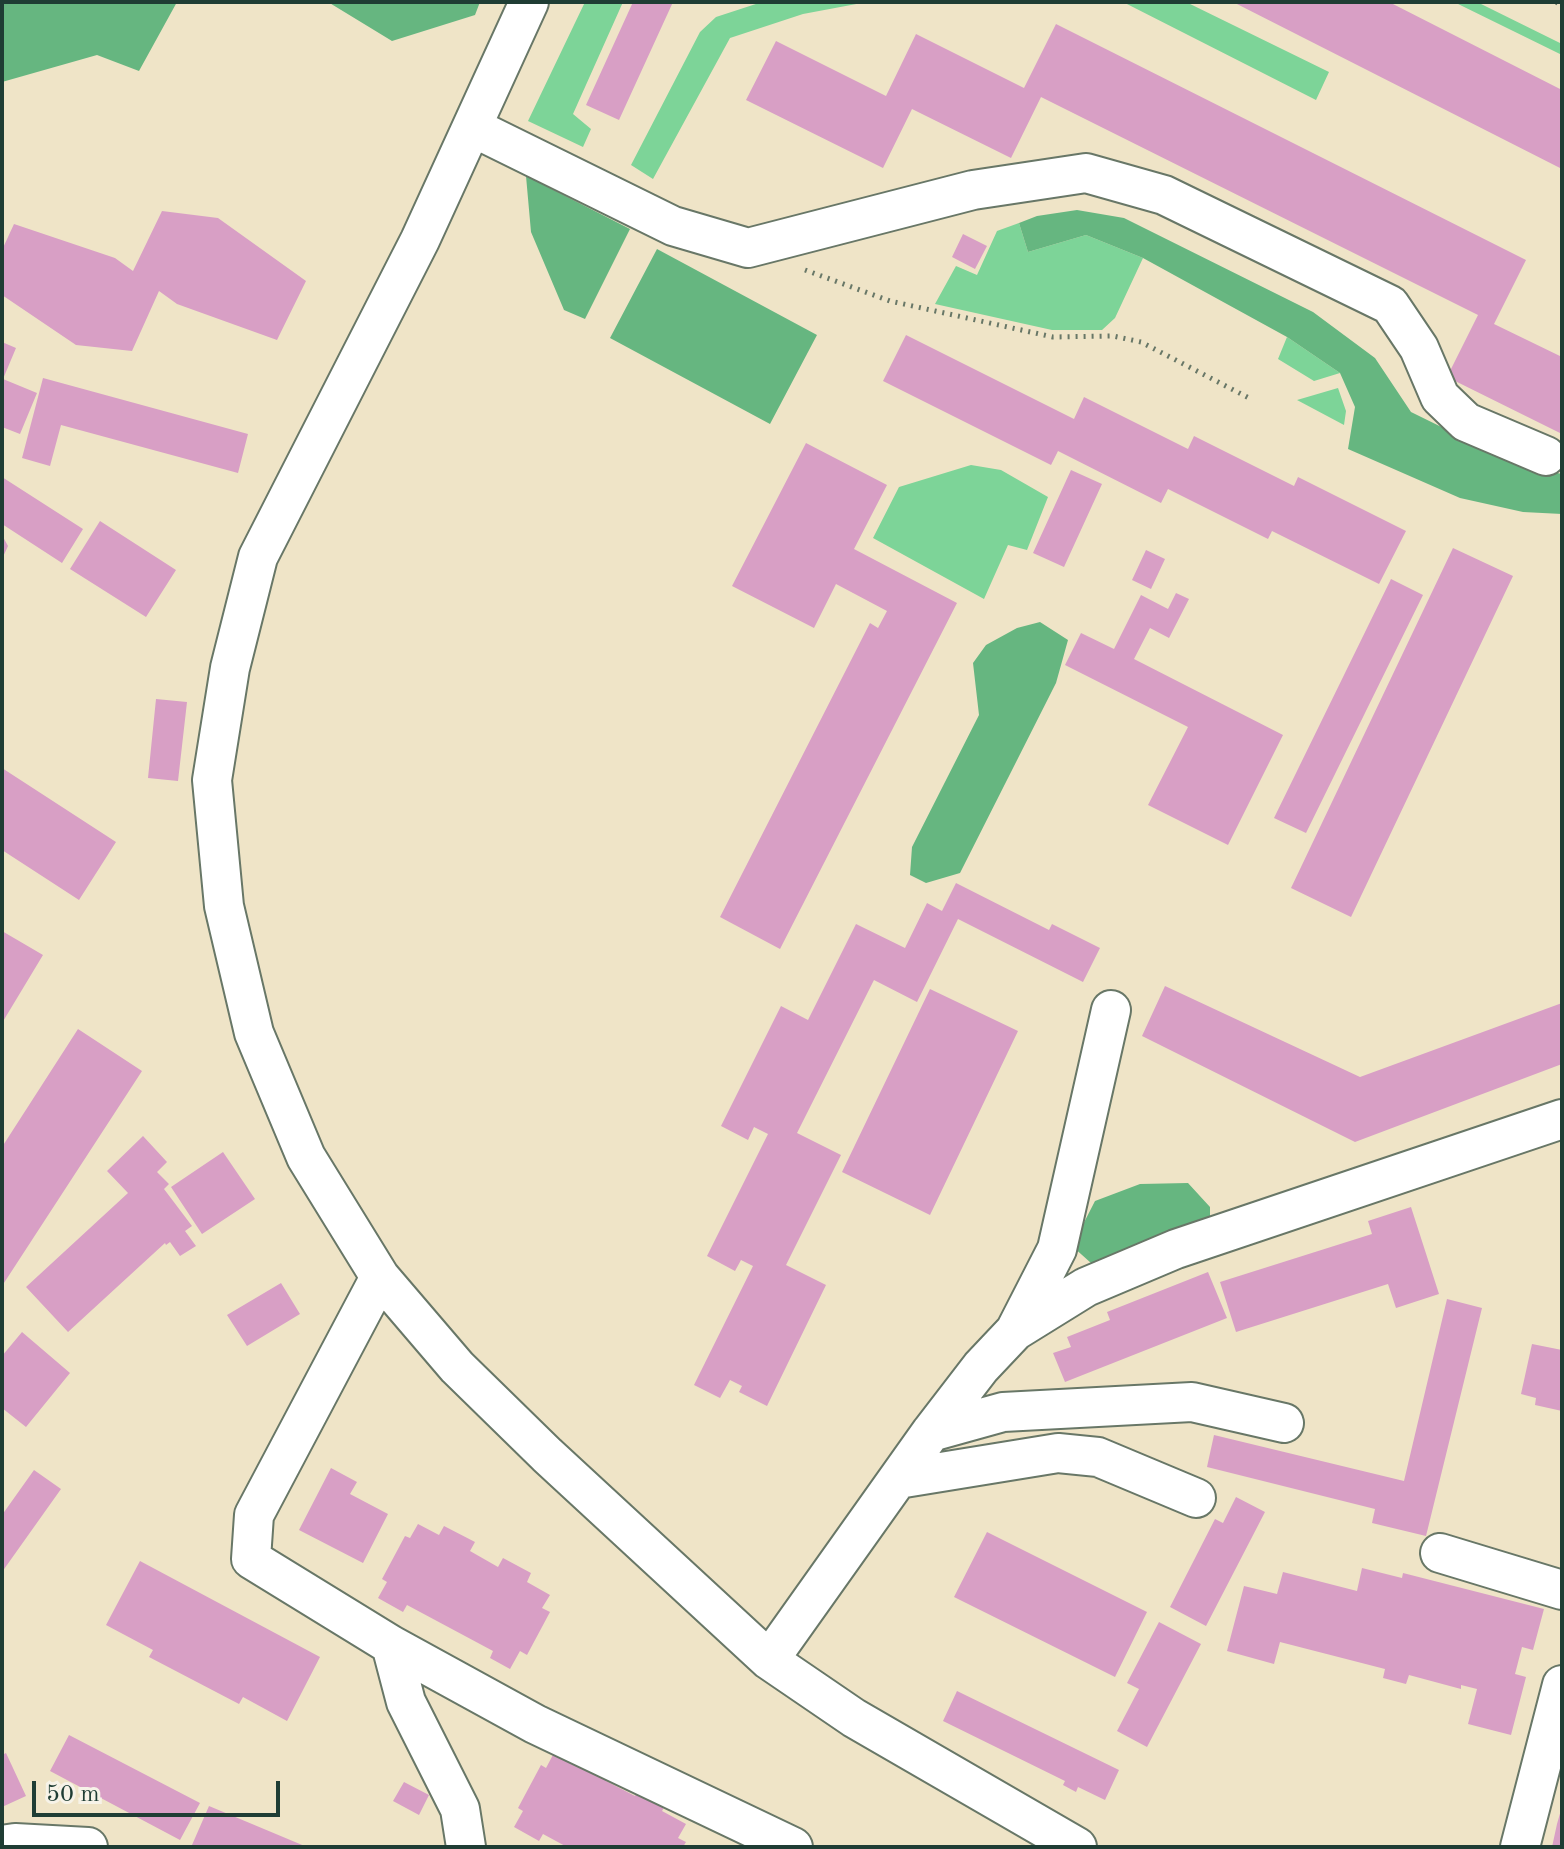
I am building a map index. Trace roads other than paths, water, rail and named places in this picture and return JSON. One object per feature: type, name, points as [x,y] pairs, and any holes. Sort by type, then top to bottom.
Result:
[{"type":"street","points":[[529,2],[420,240],[258,557],[230,668],[212,780],[224,906],[254,1033],[306,1157],[380,1277],[457,1367],[547,1455],[769,1660],[854,1718],[1077,1847]]},
{"type":"street","points":[[472,127],[673,226],[748,248],[973,190],[1086,173],[1164,195],[1390,305],[1419,348],[1440,397],[1466,422],[1546,456]]},
{"type":"street","points":[[1015,1331],[1057,1249],[1111,1010]]},
{"type":"street","points":[[769,1660],[931,1432],[981,1367],[1015,1331],[1086,1287],[1176,1249],[1562,1119]]},
{"type":"street","points":[[380,1277],[254,1515],[251,1559],[391,1645],[535,1724],[793,1847]]},
{"type":"street","points":[[931,1432],[1003,1412],[1192,1402],[1284,1423]]},
{"type":"street","points":[[898,1479],[1058,1453],[1098,1457],[1196,1498]]},
{"type":"street","points":[[1440,1553],[1562,1590]]},
{"type":"street","points":[[391,1645],[406,1702],[460,1809],[466,1847]]},
{"type":"street","points":[[1520,1847],[1562,1685]]},
{"type":"street","points":[[2,1845],[83,1846]]}]
